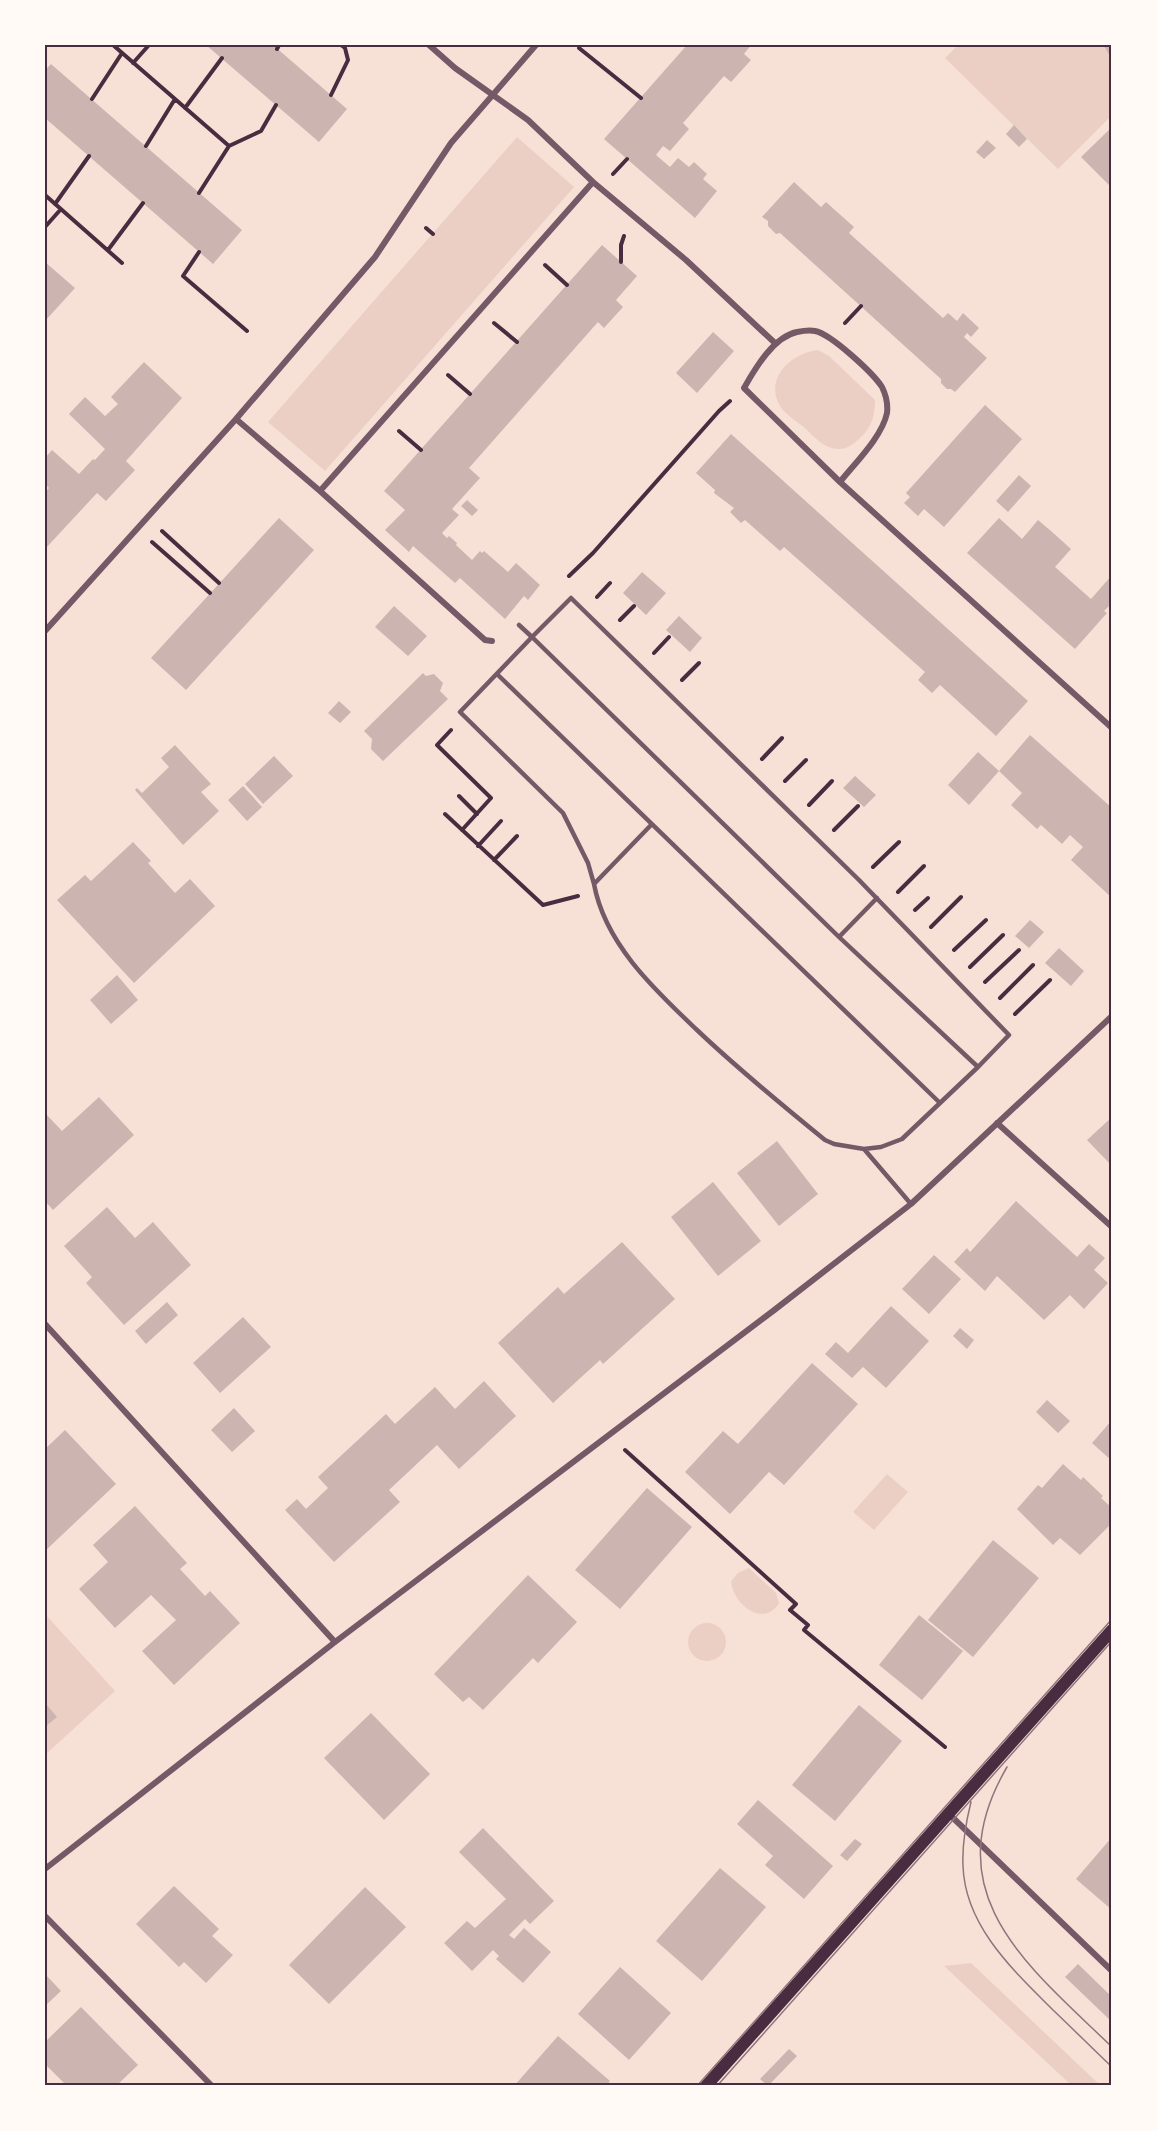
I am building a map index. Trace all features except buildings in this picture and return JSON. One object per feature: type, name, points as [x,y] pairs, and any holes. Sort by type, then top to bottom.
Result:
[{"type":"main road","points":[[706,2086],[1112,1630]]},
{"type":"street","points":[[429,45],[455,68],[528,120],[593,182],[686,260],[776,344]]},
{"type":"street","points":[[45,631],[236,419],[375,257],[451,143],[536,45]]},
{"type":"street","points":[[320,491],[593,182]]},
{"type":"street","points":[[840,482],[880,431],[886,414],[887,401],[880,384],[834,339],[814,331],[794,332],[776,344],[758,363],[744,388],[840,482],[1112,728]]},
{"type":"street","points":[[236,419],[320,491],[485,640],[492,641]]},
{"type":"street","points":[[45,1869],[335,1642],[911,1204],[1112,1016]]},
{"type":"street","points":[[997,1124],[1112,1227]]},
{"type":"street","points":[[45,1324],[335,1642]]},
{"type":"street","points":[[948,1813],[1112,1971]]},
{"type":"street","points":[[45,1916],[212,2086]]},
{"type":"lane","points":[[571,598],[859,880],[1009,1035],[902,1139],[880,1147],[864,1149],[834,1144],[825,1140],[738,1069],[664,998],[632,962],[601,910],[588,863],[563,813],[460,712],[532,637],[571,598]]},
{"type":"lane","points":[[519,625],[839,937],[978,1066]]},
{"type":"lane","points":[[498,675],[940,1103]]},
{"type":"lane","points":[[594,884],[652,824]]},
{"type":"lane","points":[[839,937],[877,898]]},
{"type":"lane","points":[[864,1149],[911,1204]]},
{"type":"path","points":[[113,45],[229,146]]},
{"type":"path","points":[[133,63],[149,45]]},
{"type":"path","points":[[331,95],[348,60],[345,48],[341,45]]},
{"type":"path","points":[[579,48],[641,98]]},
{"type":"path","points":[[92,99],[122,53]]},
{"type":"path","points":[[185,108],[222,58]]},
{"type":"path","points":[[146,146],[175,99]]},
{"type":"path","points":[[199,193],[229,146],[261,131],[276,105]]},
{"type":"path","points":[[55,204],[89,156]]},
{"type":"path","points":[[609,179],[627,159]]},
{"type":"path","points":[[45,195],[122,262]]},
{"type":"path","points":[[108,250],[143,203]]},
{"type":"path","points":[[45,227],[61,209]]},
{"type":"path","points":[[426,228],[433,234]]},
{"type":"path","points":[[621,262],[621,245],[627,231]]},
{"type":"path","points":[[199,252],[183,276],[247,331]]},
{"type":"path","points":[[544,264],[567,285]]},
{"type":"path","points":[[844,325],[861,306]]},
{"type":"path","points":[[493,322],[517,342]]},
{"type":"path","points":[[448,374],[470,394]]},
{"type":"path","points":[[564,581],[593,553],[719,411],[744,388]]},
{"type":"path","points":[[399,431],[421,450]]},
{"type":"path","points":[[160,530],[219,583]]},
{"type":"path","points":[[150,541],[210,593]]},
{"type":"path","points":[[462,830],[491,798],[436,746],[464,717]]},
{"type":"path","points":[[749,772],[782,738]]},
{"type":"path","points":[[771,794],[806,760]]},
{"type":"path","points":[[796,818],[832,781]]},
{"type":"path","points":[[459,796],[477,814]]},
{"type":"path","points":[[821,843],[858,806]]},
{"type":"path","points":[[445,814],[543,905],[595,892]]},
{"type":"path","points":[[478,846],[501,821]]},
{"type":"path","points":[[494,860],[517,836]]},
{"type":"path","points":[[859,880],[899,842]]},
{"type":"path","points":[[884,905],[924,866]]},
{"type":"path","points":[[918,940],[961,897]]},
{"type":"path","points":[[940,963],[986,920]]},
{"type":"path","points":[[956,980],[1003,935]]},
{"type":"path","points":[[971,995],[1019,950]]},
{"type":"path","points":[[986,1011],[1033,965]]},
{"type":"path","points":[[1002,1028],[1050,980]]},
{"type":"path","points":[[632,1455],[796,1604],[790,1610],[808,1624],[804,1630],[945,1747]]},
{"type":"shaded area","points":[[958,45],[1102,45],[1112,59],[1112,115],[1058,169],[945,58]]},
{"type":"shaded area","points":[[517,137],[574,187],[325,471],[268,422]]},
{"type":"shaded area","points":[[818,350],[829,356],[875,400],[873,416],[868,429],[844,449],[828,447],[820,442],[784,411],[776,394],[778,376],[784,368],[799,356]]},
{"type":"shaded area","points":[[887,1474],[908,1492],[874,1530],[853,1512]]},
{"type":"shaded area","points":[[749,1568],[776,1593],[779,1603],[773,1610],[758,1613],[743,1605],[737,1598],[731,1581],[738,1573]]},
{"type":"shaded area","points":[[45,1614],[115,1691],[45,1755]]},
{"type":"shaded area","points":[[707,1623],[720,1629],[726,1642],[720,1655],[707,1661],[694,1655],[688,1642],[694,1629]]},
{"type":"shaded area","points":[[971,1963],[1101,2086],[1072,2086],[944,1966]]},
{"type":"tram line","points":[[697,2086],[1112,1619]]},
{"type":"tram line","points":[[717,2086],[1112,1641]]},
{"type":"tram line","points":[[1007,1767],[987,1812],[980,1853],[986,1890],[1000,1924],[1022,1956],[1050,1987],[1112,2047]]},
{"type":"tram line","points":[[971,1802],[965,1834],[963,1866],[972,1908],[982,1927],[1007,1963],[1112,2067]]}]
